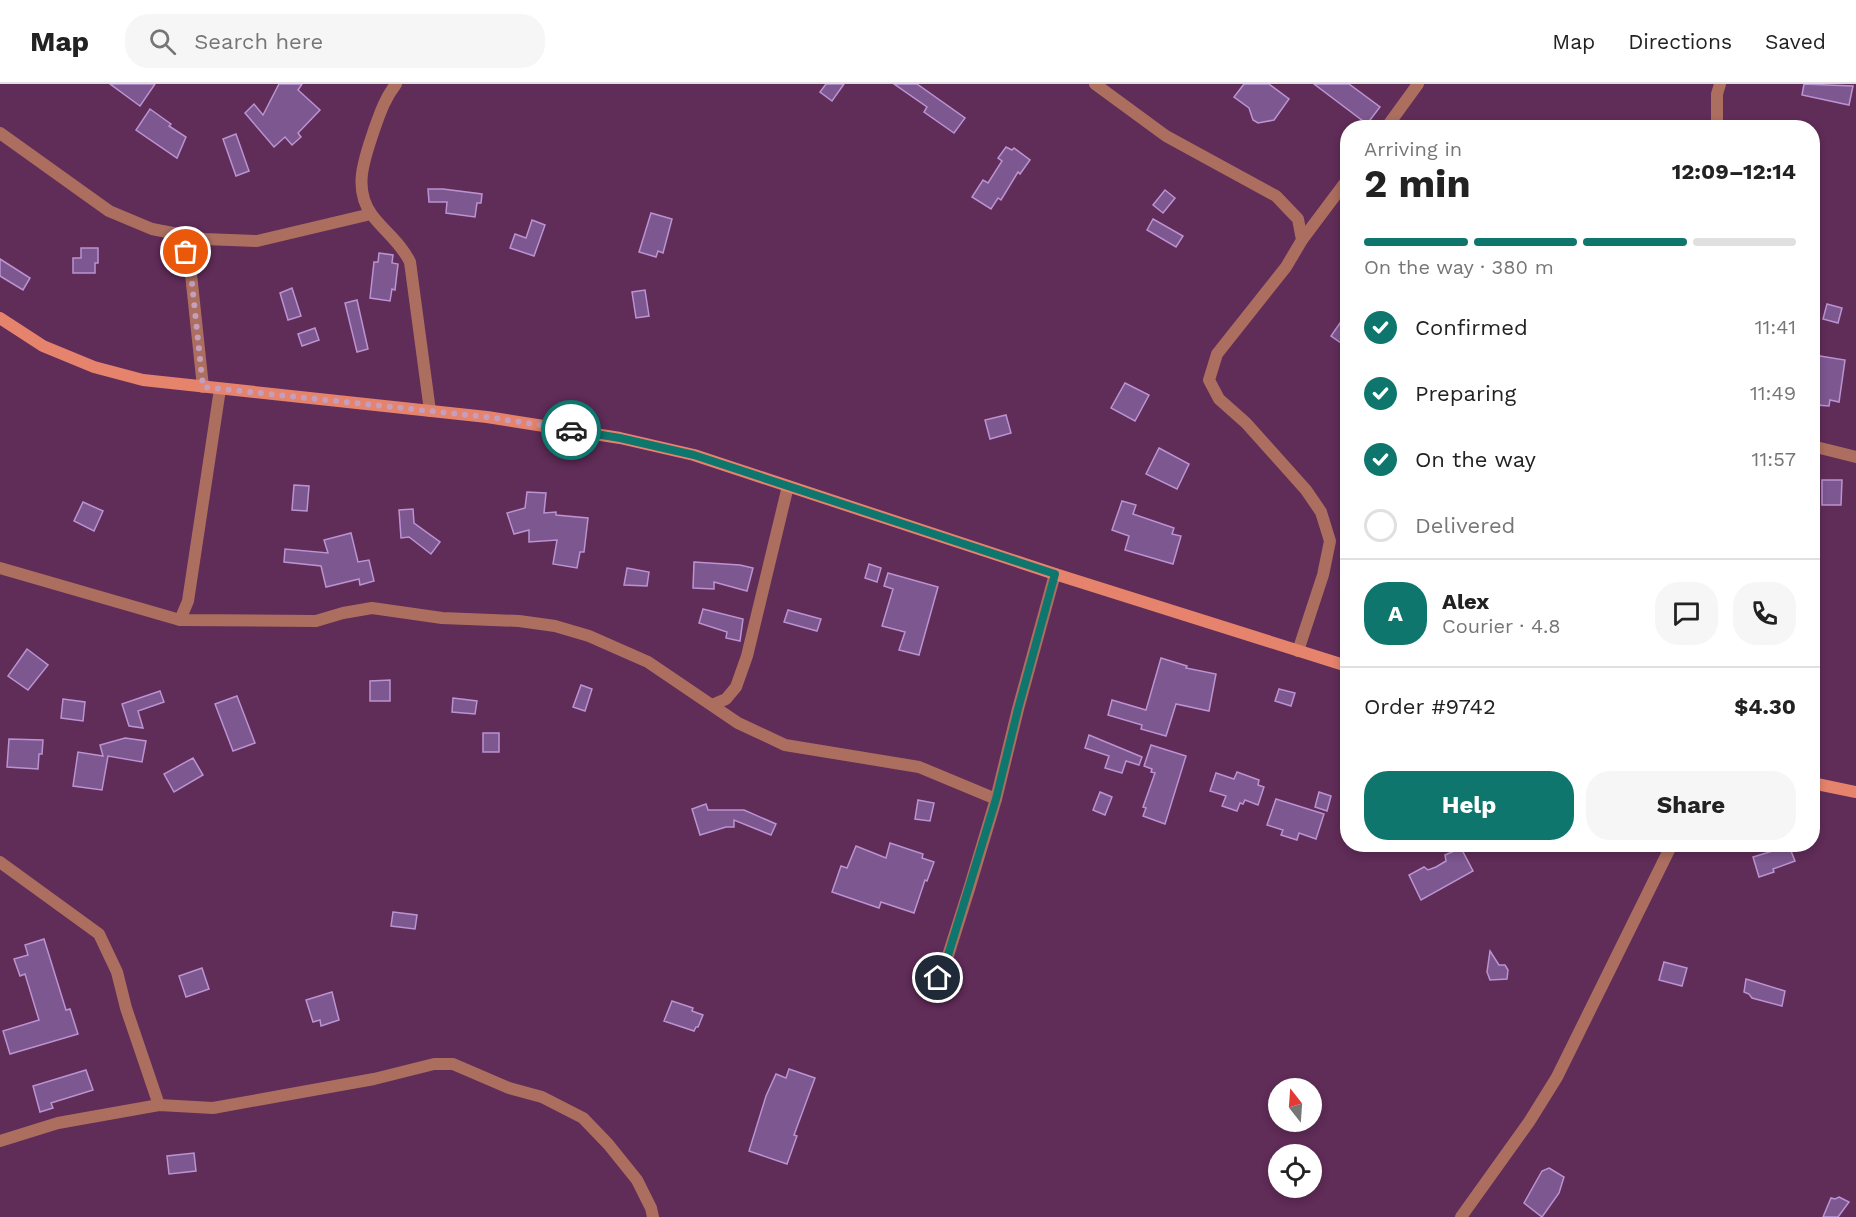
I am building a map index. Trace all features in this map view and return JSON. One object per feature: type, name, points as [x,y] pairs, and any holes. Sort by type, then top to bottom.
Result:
[{"type":"street","points":[[396,84],[384,90],[362,164],[361,186],[363,200],[371,214],[405,251],[410,262],[430,411]]},
{"type":"street","points":[[1095,84],[1166,136],[1276,196],[1298,219],[1302,240]]},
{"type":"street","points":[[1392,120],[1418,84]]},
{"type":"street","points":[[1717,120],[1717,94],[1720,84]]},
{"type":"street","points":[[0,133],[109,211],[152,229],[204,239],[257,241],[371,214]]},
{"type":"street","points":[[1298,651],[1323,575],[1330,541],[1322,512],[1306,490],[1246,423],[1219,399],[1209,380],[1217,354],[1286,267],[1302,240],[1340,189]]},
{"type":"street","points":[[178,234],[186,252],[191,274],[203,387]]},
{"type":"street","points":[[0,318],[43,346],[94,367],[143,380],[487,417],[620,438],[694,455],[1055,574],[1340,664]]},
{"type":"street","points":[[180,620],[188,601],[220,389]]},
{"type":"street","points":[[1820,448],[1856,457]]},
{"type":"street","points":[[712,705],[726,699],[736,687],[747,656],[788,486]]},
{"type":"street","points":[[0,568],[180,620],[316,621],[343,612],[372,608],[442,618],[519,621],[555,626],[589,636],[648,662],[738,723],[785,745],[919,767],[996,799]]},
{"type":"street","points":[[927,987],[938,978],[945,965],[996,799],[1055,574]]},
{"type":"street","points":[[1820,785],[1856,792]]},
{"type":"street","points":[[1461,1217],[1529,1122],[1557,1077],[1668,852]]},
{"type":"street","points":[[0,862],[99,934],[117,972],[126,1008],[159,1105]]},
{"type":"street","points":[[0,1141],[58,1123],[159,1105],[213,1108],[374,1078],[434,1064],[453,1064],[509,1088],[542,1097],[583,1118],[637,1180],[653,1217]]},
{"type":"building","points":[[110,84],[155,84],[140,106]]},
{"type":"building","points":[[279,84],[302,84],[298,90],[320,110],[298,133],[301,137],[292,145],[285,137],[274,147],[245,113],[254,104],[263,115]]},
{"type":"building","points":[[826,84],[844,84],[832,101],[820,92]]},
{"type":"building","points":[[894,84],[917,84],[965,118],[954,133],[924,112],[927,107]]},
{"type":"building","points":[[1244,84],[1269,84],[1289,99],[1274,120],[1258,123],[1253,120],[1249,108],[1234,97]]},
{"type":"building","points":[[1314,84],[1349,84],[1380,107],[1370,120],[1362,120]]},
{"type":"building","points":[[1804,84],[1853,86],[1849,105],[1802,95]]},
{"type":"building","points":[[150,109],[186,137],[177,158],[136,130]]},
{"type":"building","points":[[236,134],[249,171],[236,176],[223,139]]},
{"type":"building","points":[[1006,147],[1012,150],[1014,148],[1030,160],[1020,174],[1018,172],[1001,200],[998,198],[991,209],[972,197],[983,180],[988,183],[1002,161],[998,158]]},
{"type":"building","points":[[428,189],[482,194],[481,203],[477,203],[475,217],[446,213],[447,202],[429,202]]},
{"type":"building","points":[[1165,190],[1175,198],[1163,213],[1153,205]]},
{"type":"building","points":[[651,213],[672,219],[663,253],[658,251],[656,257],[639,252]]},
{"type":"building","points":[[1153,219],[1183,236],[1176,247],[1147,230]]},
{"type":"building","points":[[532,220],[545,225],[534,256],[510,248],[515,234],[526,238]]},
{"type":"building","points":[[81,248],[98,248],[95,273],[73,273],[73,258],[81,258]]},
{"type":"building","points":[[379,253],[393,255],[392,263],[398,264],[395,290],[392,289],[390,301],[370,298],[374,262],[378,262]]},
{"type":"building","points":[[0,259],[30,278],[23,290],[0,276]]},
{"type":"building","points":[[292,288],[301,316],[288,320],[280,293]]},
{"type":"building","points":[[645,290],[649,316],[636,318],[632,292]]},
{"type":"building","points":[[357,300],[368,349],[357,352],[345,303]]},
{"type":"building","points":[[1827,304],[1842,308],[1838,323],[1823,319]]},
{"type":"building","points":[[1340,323],[1340,342],[1331,336]]},
{"type":"building","points":[[315,328],[319,340],[302,346],[298,334]]},
{"type":"building","points":[[1820,356],[1845,360],[1839,402],[1830,400],[1829,406],[1820,405]]},
{"type":"building","points":[[1125,383],[1149,395],[1135,421],[1111,408]]},
{"type":"building","points":[[1006,415],[1011,433],[990,439],[985,420]]},
{"type":"building","points":[[1159,448],[1189,464],[1177,489],[1146,474]]},
{"type":"building","points":[[1822,480],[1842,480],[1841,505],[1822,505]]},
{"type":"building","points":[[294,485],[309,486],[307,511],[292,510]]},
{"type":"building","points":[[527,492],[546,493],[544,513],[556,512],[556,515],[588,518],[584,552],[580,552],[577,568],[553,564],[557,540],[529,542],[529,530],[514,534],[507,513],[525,508]]},
{"type":"building","points":[[1122,501],[1136,505],[1133,514],[1174,528],[1172,534],[1181,536],[1173,564],[1125,550],[1129,536],[1112,530]]},
{"type":"building","points":[[83,502],[103,511],[94,531],[74,521]]},
{"type":"building","points":[[413,509],[414,523],[440,542],[431,554],[409,537],[401,538],[399,510]]},
{"type":"building","points":[[351,533],[358,562],[369,560],[374,581],[360,585],[359,579],[326,587],[321,566],[284,562],[285,549],[328,553],[324,540]]},
{"type":"building","points":[[694,562],[753,568],[747,591],[714,582],[714,589],[693,588]]},
{"type":"building","points":[[869,564],[881,568],[877,582],[865,578]]},
{"type":"building","points":[[627,568],[649,572],[647,586],[624,585]]},
{"type":"building","points":[[888,573],[938,587],[919,655],[899,650],[905,632],[882,626],[893,589],[884,586]]},
{"type":"building","points":[[703,609],[743,619],[740,641],[726,638],[727,632],[699,623]]},
{"type":"building","points":[[788,610],[821,619],[817,631],[784,622]]},
{"type":"building","points":[[27,649],[48,665],[28,690],[8,676]]},
{"type":"building","points":[[1161,658],[1187,666],[1186,668],[1216,674],[1209,711],[1176,704],[1166,736],[1141,729],[1142,725],[1108,715],[1112,700],[1146,710]]},
{"type":"building","points":[[390,680],[390,701],[370,701],[370,681]]},
{"type":"building","points":[[581,685],[592,689],[585,711],[573,707]]},
{"type":"building","points":[[1279,689],[1295,693],[1291,706],[1275,701]]},
{"type":"building","points":[[160,691],[164,702],[138,711],[143,728],[129,726],[122,704]]},
{"type":"building","points":[[237,696],[255,743],[233,751],[215,704]]},
{"type":"building","points":[[453,698],[477,701],[475,714],[452,712]]},
{"type":"building","points":[[63,699],[85,702],[83,721],[61,718]]},
{"type":"building","points":[[483,733],[499,733],[499,752],[483,752]]},
{"type":"building","points":[[1089,735],[1142,757],[1139,765],[1126,761],[1122,773],[1105,768],[1109,756],[1085,748]]},
{"type":"building","points":[[125,738],[146,741],[142,762],[108,756],[102,790],[73,786],[78,752],[103,756],[100,745]]},
{"type":"building","points":[[9,739],[43,740],[38,769],[7,767]]},
{"type":"building","points":[[1151,745],[1186,756],[1165,824],[1143,816],[1146,808],[1143,807],[1155,773],[1144,766]]},
{"type":"building","points":[[193,758],[203,775],[174,792],[164,774]]},
{"type":"building","points":[[1237,772],[1259,780],[1258,785],[1264,787],[1258,805],[1245,800],[1243,804],[1240,803],[1237,811],[1222,806],[1226,796],[1210,791],[1216,773],[1234,779]]},
{"type":"building","points":[[1100,792],[1112,797],[1105,815],[1093,810]]},
{"type":"building","points":[[1319,792],[1331,796],[1327,811],[1315,807]]},
{"type":"building","points":[[1276,799],[1324,814],[1316,839],[1299,833],[1297,840],[1281,835],[1283,830],[1267,825]]},
{"type":"building","points":[[918,800],[934,803],[930,821],[915,819]]},
{"type":"building","points":[[706,804],[708,810],[744,810],[776,824],[771,835],[734,820],[734,827],[726,827],[700,835],[692,809]]},
{"type":"building","points":[[890,843],[923,854],[922,858],[934,862],[927,881],[925,880],[914,913],[881,902],[879,908],[832,892],[841,866],[847,868],[856,846],[886,858]]},
{"type":"building","points":[[1452,852],[1463,852],[1473,871],[1421,900],[1409,875],[1424,867],[1428,870],[1436,867],[1446,861],[1445,855]]},
{"type":"building","points":[[1769,852],[1791,852],[1795,861],[1759,877],[1753,857]]},
{"type":"building","points":[[393,912],[417,915],[415,929],[391,926]]},
{"type":"building","points":[[44,939],[66,1010],[70,1009],[78,1034],[10,1054],[3,1031],[39,1020],[25,974],[20,976],[14,959],[28,955],[25,945]]},
{"type":"building","points":[[1490,951],[1499,965],[1505,965],[1508,970],[1507,979],[1490,980],[1487,972]]},
{"type":"building","points":[[1664,962],[1687,968],[1682,986],[1659,980]]},
{"type":"building","points":[[202,968],[209,989],[186,997],[179,976]]},
{"type":"building","points":[[1746,979],[1785,991],[1782,1006],[1752,998],[1744,992]]},
{"type":"building","points":[[332,992],[339,1020],[321,1026],[320,1020],[313,1022],[306,1000]]},
{"type":"building","points":[[672,1001],[693,1008],[692,1011],[703,1015],[694,1031],[664,1021]]},
{"type":"building","points":[[789,1069],[815,1078],[794,1135],[797,1136],[787,1164],[749,1151],[766,1096],[776,1074],[786,1078]]},
{"type":"building","points":[[86,1070],[93,1090],[51,1103],[53,1108],[40,1112],[33,1086]]},
{"type":"building","points":[[194,1153],[196,1171],[169,1174],[167,1156]]},
{"type":"building","points":[[1549,1168],[1564,1177],[1559,1193],[1542,1217],[1524,1203],[1542,1171]]},
{"type":"building","points":[[1839,1197],[1849,1202],[1838,1217],[1823,1217],[1831,1198]]},
{"type":"way so far","points":[[186,252],[191,274],[203,387],[487,417],[571,430]]},
{"type":"route","points":[[571,430],[620,438],[694,455],[1055,574],[990,821],[945,965],[938,978]]}]
